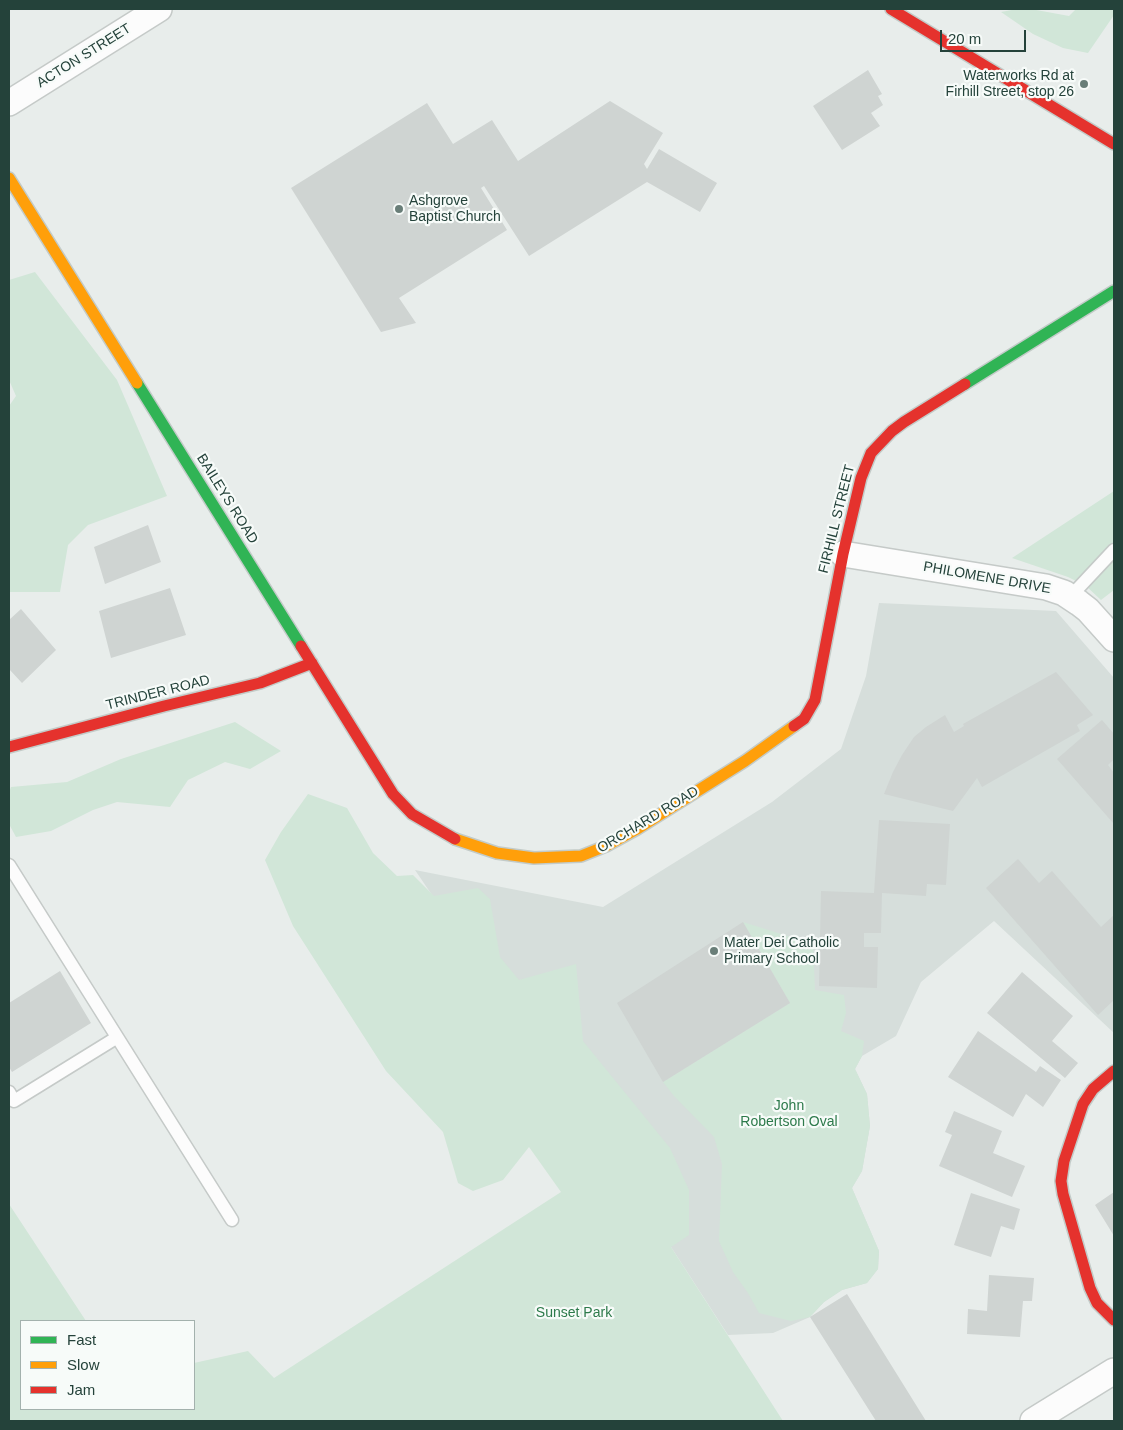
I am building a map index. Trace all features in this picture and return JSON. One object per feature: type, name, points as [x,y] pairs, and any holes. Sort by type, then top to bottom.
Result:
[{"type":"street","name":"ACTON STREET","points":[[9,103],[159,9]]},
{"type":"street","points":[[891,9],[1114,144]]},
{"type":"street","name":"BAILEYS ROAD","points":[[9,178],[393,794],[412,814],[430,827]]},
{"type":"street","name":"FIRHILL STREET","points":[[745,761],[801,722],[813,705],[842,554],[865,464],[871,453],[892,431],[918,413],[1114,291]]},
{"type":"street","name":"PHILOMENE DRIVE","points":[[842,554],[1039,585],[1070,597],[1088,610],[1114,639]]},
{"type":"street","name":"TRINDER ROAD","points":[[9,747],[260,683],[312,663]]},
{"type":"street","name":"ORCHARD ROAD","points":[[430,827],[458,841],[497,853],[534,858],[581,856],[599,850],[637,829],[745,761]]},
{"type":"street","points":[[1114,1071],[1093,1088],[1083,1104],[1062,1164],[1061,1181],[1090,1288],[1097,1303],[1114,1320]]},
{"type":"street","points":[[1033,1421],[1114,1371]]},
{"type":"lane","points":[[1070,597],[1114,550]]},
{"type":"lane","points":[[9,865],[232,1220]]},
{"type":"lane","points":[[9,1092],[14,1101],[116,1038]]},
{"type":"shaded area","name":"Mater Dei Catholic Primary School","points":[[879,603],[1056,611],[1114,678],[1114,1033],[994,921],[921,982],[896,1036],[862,1056],[855,1069],[867,1094],[870,1126],[862,1171],[852,1188],[879,1251],[878,1269],[867,1283],[842,1290],[824,1302],[810,1317],[773,1333],[728,1335],[671,1247],[415,870],[603,907],[772,802],[841,749],[866,676]]},
{"type":"green space","points":[[1031,9],[1069,16],[1076,9],[1114,9],[1114,15],[1088,53],[1063,48],[1033,34],[1001,12]]},
{"type":"green space","points":[[35,272],[117,380],[167,496],[88,525],[68,545],[60,592],[9,592],[9,406],[16,396],[9,380],[9,280]]},
{"type":"green space","points":[[1114,491],[1114,590],[1101,600],[1086,586],[1068,577],[1012,558]]},
{"type":"green space","points":[[235,722],[281,751],[250,769],[225,762],[188,780],[170,807],[117,802],[93,810],[51,831],[16,837],[9,824],[9,792],[11,787],[67,782],[121,759]]},
{"type":"green space","name":"Sunset Park","points":[[308,794],[347,808],[373,853],[397,876],[413,875],[434,896],[478,888],[490,899],[500,957],[519,980],[576,964],[583,1041],[670,1148],[689,1190],[689,1235],[671,1247],[783,1421],[9,1421],[9,1204],[85,1320],[20,1320],[20,1410],[195,1410],[195,1363],[248,1351],[274,1378],[561,1192],[529,1147],[503,1180],[473,1191],[458,1183],[443,1132],[386,1071],[293,926],[265,860],[281,832]]},
{"type":"green space","name":"John Robertson Oval","points":[[743,922],[813,944],[815,990],[844,995],[846,1013],[841,1031],[864,1041],[862,1056],[855,1069],[867,1094],[870,1126],[862,1171],[852,1188],[879,1251],[878,1269],[867,1283],[842,1290],[824,1302],[810,1317],[791,1321],[759,1313],[733,1272],[719,1241],[722,1164],[714,1137],[663,1082],[790,1003]]},
{"type":"building","points":[[868,70],[882,94],[878,96],[883,105],[871,113],[880,126],[842,150],[813,106]]},
{"type":"building","points":[[610,101],[663,133],[644,164],[647,169],[659,149],[717,183],[700,212],[647,182],[529,256],[484,186],[481,188],[507,230],[399,298],[416,323],[381,332],[291,188],[427,103],[453,144],[492,120],[518,161]]},
{"type":"building","points":[[148,525],[161,562],[105,584],[94,547]]},
{"type":"building","points":[[170,588],[186,635],[111,658],[99,611]]},
{"type":"building","points":[[21,609],[56,650],[22,683],[9,669],[9,620]]},
{"type":"building","points":[[1056,672],[1093,715],[1077,725],[1080,731],[982,787],[977,778],[953,811],[884,794],[902,755],[914,737],[926,727],[945,715],[954,732],[964,726],[963,724]]},
{"type":"building","points":[[1102,720],[1114,734],[1114,759],[1108,765],[1114,773],[1114,824],[1057,759]]},
{"type":"building","points":[[879,820],[950,824],[946,885],[927,884],[926,896],[882,893],[881,933],[864,933],[864,947],[878,947],[877,988],[819,986],[821,891],[874,893]]},
{"type":"building","points":[[1018,859],[1039,883],[1052,871],[1101,927],[1114,915],[1114,1000],[1098,1015],[986,888]]},
{"type":"building","points":[[743,922],[790,1003],[663,1082],[617,1003]]},
{"type":"building","points":[[60,971],[91,1023],[12,1072],[9,1067],[9,1003]]},
{"type":"building","points":[[1022,972],[1073,1016],[1052,1041],[1078,1063],[1065,1078],[987,1013]]},
{"type":"building","points":[[978,1031],[1036,1072],[1040,1066],[1061,1080],[1043,1107],[1026,1094],[1013,1117],[948,1077]]},
{"type":"building","points":[[954,1111],[1002,1131],[993,1153],[1025,1166],[1012,1197],[939,1166],[952,1135],[945,1132]]},
{"type":"building","points":[[1114,1192],[1114,1236],[1095,1205]]},
{"type":"building","points":[[971,1193],[1020,1209],[1014,1230],[1001,1226],[991,1257],[954,1245]]},
{"type":"building","points":[[989,1275],[1034,1278],[1032,1301],[1023,1301],[1020,1337],[967,1334],[968,1309],[987,1311]]},
{"type":"building","points":[[847,1294],[926,1421],[876,1421],[810,1317]]},
{"type":"traffic: fast","points":[[965,384],[1114,291]]},
{"type":"traffic: fast","points":[[137,383],[301,646]]},
{"type":"traffic: slow","points":[[9,178],[137,383]]},
{"type":"traffic: slow","points":[[455,839],[497,853],[534,858],[581,856],[606,846],[637,829],[745,761],[794,726]]},
{"type":"traffic: jam","points":[[891,9],[1114,144]]},
{"type":"traffic: jam","points":[[794,726],[804,719],[815,700],[843,554],[861,478],[871,453],[892,431],[904,422],[965,384]]},
{"type":"traffic: jam","points":[[301,646],[393,794],[412,814],[455,839]]},
{"type":"traffic: jam","points":[[9,747],[260,683],[312,663]]},
{"type":"traffic: jam","points":[[1114,1071],[1093,1089],[1083,1104],[1064,1161],[1061,1181],[1090,1288],[1097,1303],[1114,1320]]},
{"type":"place","name":"Waterworks Rd at Firhill Street, stop 26","points":[[1084,84]]},
{"type":"place","name":"Ashgrove Baptist Church","points":[[399,209]]},
{"type":"place","name":"Mater Dei Catholic Primary School","points":[[714,951]]}]
